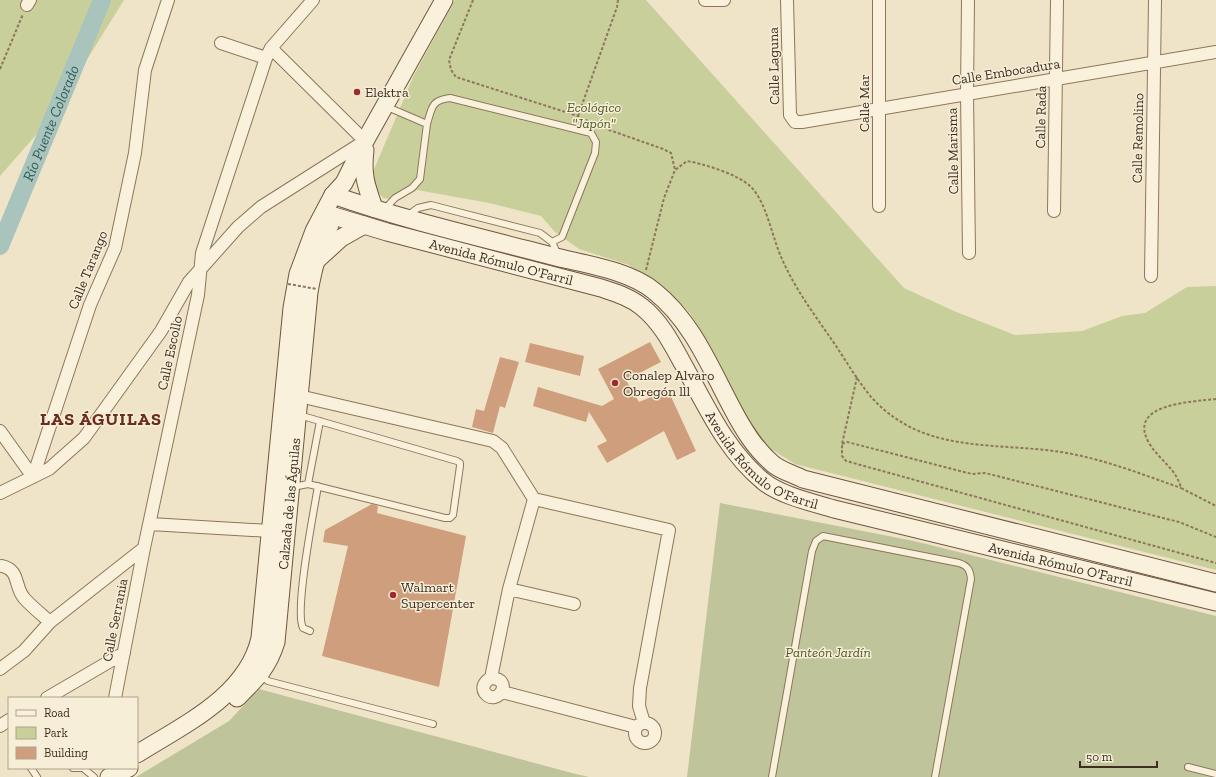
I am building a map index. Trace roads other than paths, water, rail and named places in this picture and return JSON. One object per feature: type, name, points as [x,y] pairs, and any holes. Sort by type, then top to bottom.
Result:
[{"type":"main road","name":"Calzada de las Águilas","points":[[138,763],[232,702],[255,671],[260,638],[292,308],[302,260],[329,214],[366,141],[444,0]]},
{"type":"main road","points":[[366,141],[363,170],[365,184],[388,213],[387,232]]},
{"type":"main road","name":"Avenida Rómulo O'Farril","points":[[340,192],[388,213],[560,258],[625,276],[643,283],[654,290],[672,306],[689,328],[738,419],[757,449],[774,466],[803,478],[1216,583]]},
{"type":"main road","name":"Calzada de las Águilas","points":[[138,753],[199,715],[227,693],[240,680],[268,664],[276,642],[308,292],[315,262],[325,234],[329,214]]},
{"type":"main road","name":"Avenida Rómulo O'Farril","points":[[329,214],[387,232],[601,288],[628,297],[654,318],[668,338],[719,429],[741,460],[764,483],[797,498],[834,509],[1216,602]]},
{"type":"main road","points":[[315,262],[341,238],[364,225]]},
{"type":"main road","points":[[111,773],[125,769]]},
{"type":"street","name":"Calle Tarango","points":[[33,477],[90,305],[117,242],[135,153],[144,70],[168,0]]},
{"type":"street","name":"Calle Escollo","points":[[144,548],[198,295],[202,253],[209,230],[269,53],[313,0]]},
{"type":"street","points":[[705,0],[724,0]]},
{"type":"street","name":"Calle Laguna","points":[[787,0],[790,115],[795,122],[802,122]]},
{"type":"street","name":"Calle Mar","points":[[879,0],[879,206]]},
{"type":"street","name":"Calle Marisma","points":[[968,0],[967,93],[969,253]]},
{"type":"street","name":"Calle Rada","points":[[1054,211],[1057,0]]},
{"type":"street","name":"Calle Remolino","points":[[1151,276],[1155,0]]},
{"type":"street","points":[[0,493],[49,469],[84,438],[161,331],[189,282],[238,227],[261,207],[366,141],[269,53],[221,43]]},
{"type":"street","name":"Calle Embocadura","points":[[802,122],[1216,52]]},
{"type":"street","points":[[299,396],[493,441],[502,448],[534,499],[669,530],[640,688],[640,725],[502,692],[498,696],[487,696],[484,691],[483,686],[486,680],[491,678],[509,589],[534,499]]},
{"type":"street","points":[[0,431],[33,477]]},
{"type":"street","points":[[150,524],[270,531]]},
{"type":"street","points":[[0,669],[24,651],[50,622],[144,548]]},
{"type":"street","name":"Calle Serrania","points":[[115,697],[144,548]]},
{"type":"street","points":[[2,566],[8,567],[13,571],[23,597],[50,622]]},
{"type":"street","points":[[509,589],[574,604]]},
{"type":"street","points":[[49,697],[124,653]]},
{"type":"lane","points":[[388,213],[395,198],[412,188],[420,179],[427,124],[433,104],[440,99],[450,98],[592,133],[596,142],[595,153],[562,237],[552,242]]},
{"type":"lane","points":[[385,106],[427,124]]},
{"type":"lane","points":[[388,213],[431,205],[540,233],[552,242],[560,258]]},
{"type":"lane","points":[[290,488],[308,484],[450,518],[453,515],[460,466],[460,463],[457,461],[298,414]]},
{"type":"lane","points":[[308,484],[320,421]]},
{"type":"lane","points":[[310,631],[303,628],[300,617],[306,554],[318,486]]},
{"type":"lane","points":[[772,777],[812,551],[816,541],[823,536],[959,563],[965,565],[970,572],[971,579],[935,777]]},
{"type":"lane","points":[[255,671],[268,681],[433,724]]},
{"type":"lane","points":[[1188,767],[1216,774]]},
{"type":"lane","points":[[84,769],[94,777]]},
{"type":"waterway","name":"Río Puente Colorado","points":[[0,246],[102,0]]},
{"type":"place","name":"Elektra","points":[[357,92]]},
{"type":"place","name":"Conalep Alvaro Obregón lll","points":[[615,383]]},
{"type":"place","name":"Walmart Supercenter","points":[[393,595]]},
{"type":"district","name":"LAS ÁGUILAS","points":[[101,419]]},
{"type":"park label","name":"Ecológico \"Japón\"","points":[[594,116]]},
{"type":"park label","name":"Panteón Jardín","points":[[828,652]]}]
